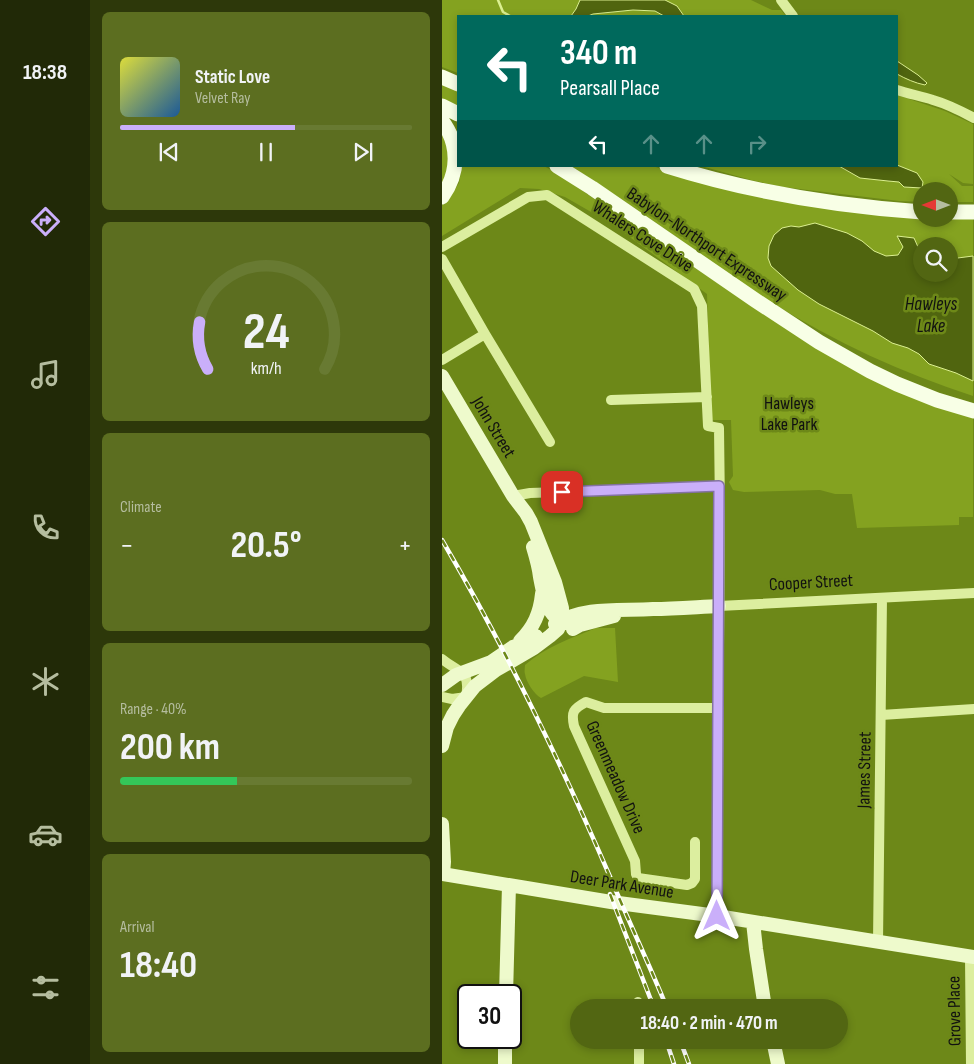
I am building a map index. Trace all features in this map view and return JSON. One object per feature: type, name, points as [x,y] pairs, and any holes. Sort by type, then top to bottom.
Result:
[{"type":"main road","points":[[442,77],[457,84]]},
{"type":"main road","points":[[442,106],[457,114]]},
{"type":"main road","points":[[442,121],[452,139],[456,158],[454,175],[442,197]]},
{"type":"main road","name":"Babylon-Northport Expressway","points":[[559,167],[786,320]]},
{"type":"main road","points":[[670,167],[721,182],[789,196],[913,211]]},
{"type":"main road","points":[[958,212],[974,212]]},
{"type":"main road","points":[[786,320],[847,352],[900,376],[974,402]]},
{"type":"main road","points":[[786,320],[819,342],[884,378],[923,394],[974,411]]},
{"type":"main road","name":"John Street","points":[[442,376],[513,496],[533,546],[538,567],[549,585],[571,603],[593,611]]},
{"type":"main road","name":"John Street","points":[[549,585],[546,601],[549,610],[561,621]]},
{"type":"main road","name":"John Street","points":[[513,648],[529,631],[536,620],[541,602],[549,585]]},
{"type":"main road","name":"Cooper Street","points":[[442,685],[462,672],[490,662],[573,615],[593,611],[719,606]]},
{"type":"main road","name":"Cooper Street","points":[[534,648],[580,625],[651,610]]},
{"type":"main road","points":[[442,746],[454,715],[466,697],[482,680],[534,648],[558,629],[561,621],[580,625]]},
{"type":"main road","points":[[442,824],[444,862],[442,874]]},
{"type":"main road","name":"Deer Park Avenue","points":[[442,874],[611,902],[717,916],[972,957]]},
{"type":"main road","points":[[506,984],[509,885]]},
{"type":"main road","points":[[753,922],[764,999]]},
{"type":"main road","points":[[505,1049],[505,1064]]},
{"type":"main road","points":[[775,1049],[778,1064]]},
{"type":"street","points":[[781,0],[792,15]]},
{"type":"street","points":[[898,90],[933,100],[962,111],[974,118]]},
{"type":"street","name":"Whalers Cove Drive","points":[[442,247],[528,197],[547,195],[694,289],[702,306],[708,426],[719,428],[719,486]]},
{"type":"street","points":[[442,260],[550,442]]},
{"type":"street","points":[[442,360],[485,334]]},
{"type":"street","points":[[611,400],[707,396]]},
{"type":"street","points":[[513,496],[530,493],[719,486],[717,916]]},
{"type":"street","name":"Cooper Street","points":[[719,606],[974,593]]},
{"type":"street","name":"James Street","points":[[878,942],[882,598]]},
{"type":"street","points":[[442,659],[462,672],[467,682],[466,697],[452,699],[442,697]]},
{"type":"street","name":"Greenmeadow Drive","points":[[695,842],[695,879],[692,883],[687,885],[638,878],[635,861],[574,726],[572,714],[574,710],[586,702],[604,708],[719,708]]},
{"type":"street","points":[[881,715],[974,709]]},
{"type":"street","name":"Grove Place","points":[[971,1064],[972,957]]},
{"type":"street","points":[[639,1049],[639,1064]]},
{"type":"green space","points":[[442,0],[580,0],[572,15],[457,15],[457,73],[442,67]]},
{"type":"green space","points":[[665,0],[751,0],[772,10],[781,10],[785,15],[683,15],[677,6]]},
{"type":"green space","points":[[633,10],[655,11],[662,15],[590,15]]},
{"type":"green space","points":[[442,80],[457,87],[457,106],[442,99]]},
{"type":"green space","points":[[898,95],[945,111],[973,124],[973,184],[963,183],[949,174],[958,182],[913,182],[913,202],[783,187],[705,167],[841,167],[860,178],[899,182],[903,168],[898,166]]},
{"type":"green space","points":[[442,125],[453,149],[442,190]]},
{"type":"green space","name":"Hawleys Lake Park","points":[[462,167],[546,167],[798,336],[973,417],[973,517],[959,517],[959,525],[857,528],[852,494],[835,494],[820,490],[744,492],[733,490],[729,482],[733,476],[731,420],[711,420],[707,294],[612,224],[565,197],[539,189],[520,188],[442,236],[442,205],[446,203],[459,183]]},
{"type":"green space","points":[[572,167],[656,167],[670,172],[913,217],[913,228],[958,228],[958,219],[973,219],[973,396],[895,367],[844,343],[795,317]]},
{"type":"green space","points":[[958,182],[962,186],[973,186],[973,202],[958,202]]},
{"type":"green space","points":[[596,628],[615,628],[618,682],[584,676],[541,698],[538,696],[527,681],[525,665],[550,648]]},
{"type":"water","points":[[580,0],[665,0],[677,6],[683,15],[662,15],[655,11],[633,10],[590,15],[572,15]]},
{"type":"water","points":[[898,62],[927,83],[925,85],[898,74]]},
{"type":"water","points":[[898,165],[917,173],[923,182],[913,182],[913,188],[904,187],[899,182],[860,178],[841,167],[898,167]]},
{"type":"water","name":"Hawleys Lake","points":[[815,223],[847,233],[862,241],[874,251],[886,256],[898,255],[903,247],[897,236],[913,238],[913,282],[958,282],[958,258],[973,256],[973,381],[929,364],[919,354],[892,343],[873,331],[819,304],[798,290],[771,266],[768,258],[769,246],[774,235],[782,228],[799,227]]},
{"type":"waterway","points":[[498,0],[503,12],[508,15]]},
{"type":"railway","points":[[442,540],[466,581],[552,750],[663,999]]},
{"type":"railway","points":[[610,894],[651,999]]},
{"type":"railway","points":[[669,1049],[674,1064]]},
{"type":"railway","points":[[683,1049],[689,1064]]},
{"type":"route","points":[[562,492],[719,486],[717,916]]}]
